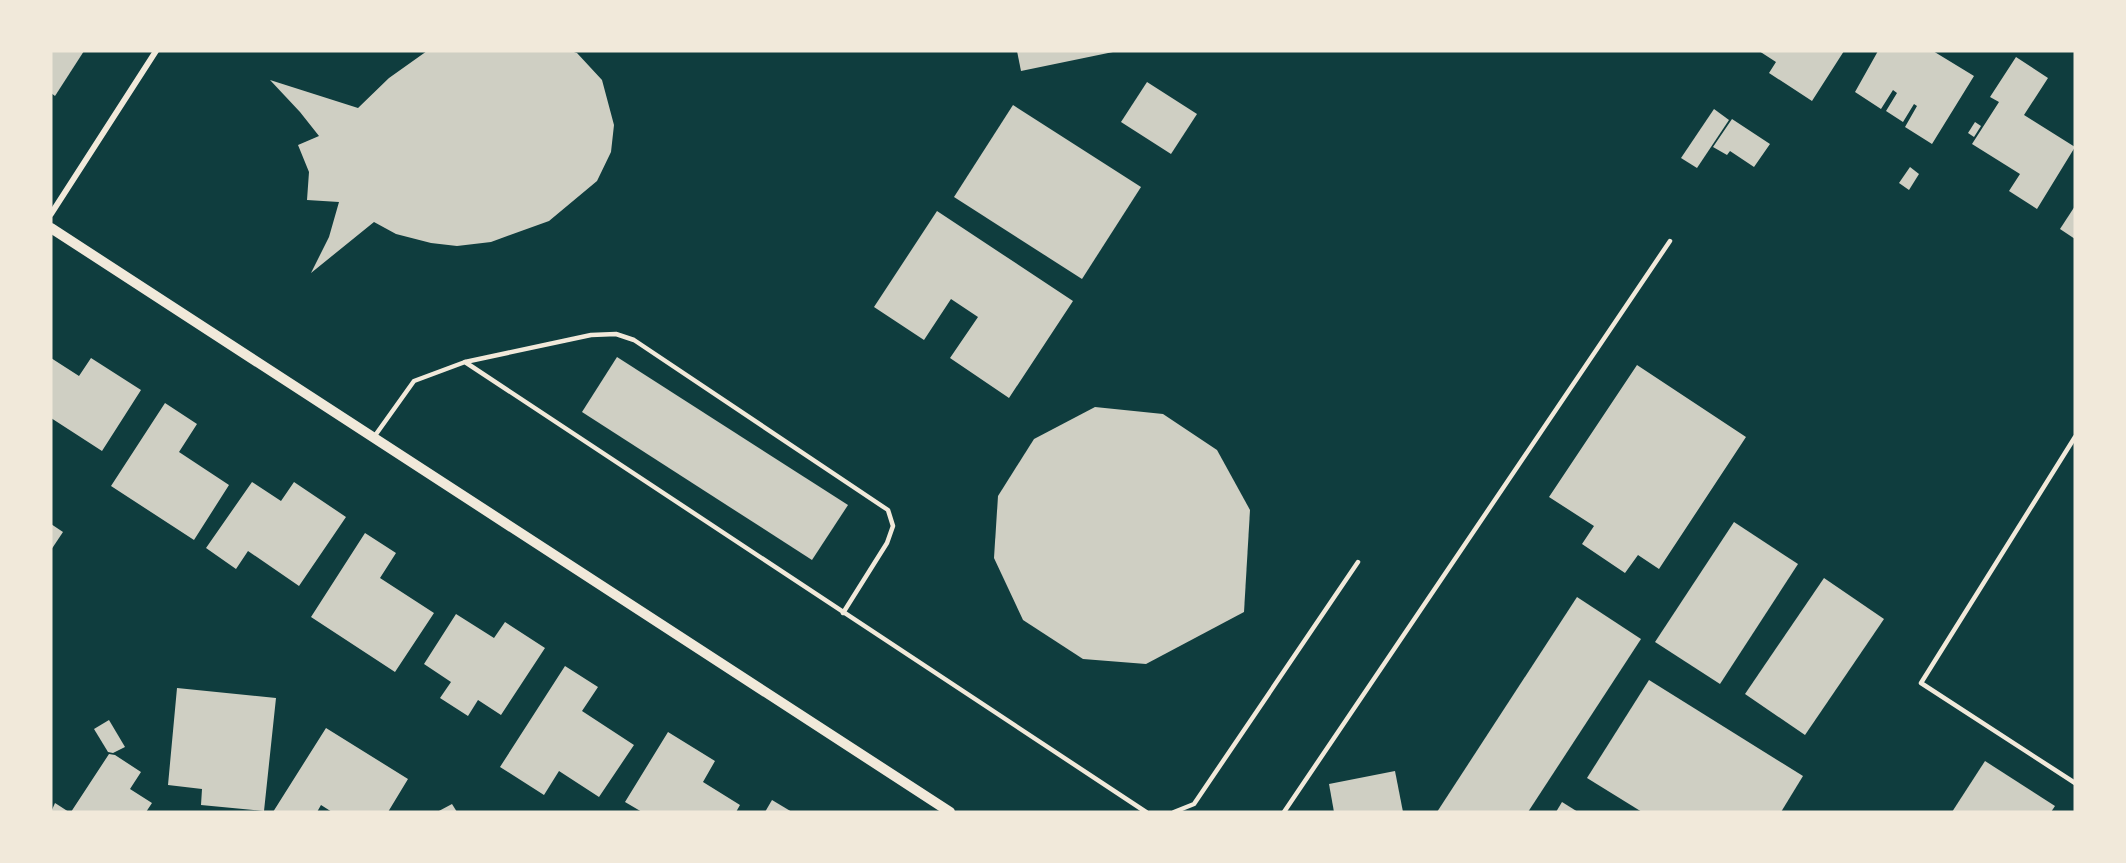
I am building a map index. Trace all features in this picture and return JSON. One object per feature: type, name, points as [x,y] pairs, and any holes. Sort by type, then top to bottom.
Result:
[{"type":"street","points":[[51,214],[156,51]]},
{"type":"street","points":[[51,228],[950,812]]},
{"type":"lane","points":[[1284,812],[1670,241]]},
{"type":"lane","points":[[374,438],[414,381],[465,362],[591,336],[615,334],[634,340],[888,510],[893,526],[887,543],[843,613]]},
{"type":"lane","points":[[465,362],[1146,812]]},
{"type":"lane","points":[[2075,437],[1921,683],[2075,783]]},
{"type":"lane","points":[[1174,812],[1194,804],[1358,562]]},
{"type":"building","points":[[51,51],[84,51],[55,96],[51,93]]},
{"type":"building","points":[[427,51],[571,51],[577,53],[602,80],[614,125],[611,152],[597,181],[549,221],[491,242],[457,246],[431,243],[396,234],[374,222],[311,273],[329,237],[339,202],[307,200],[309,172],[298,145],[319,136],[270,80],[358,108],[389,78]]},
{"type":"building","points":[[1017,51],[1113,51],[1113,52],[1021,71]]},
{"type":"building","points":[[1759,51],[1844,51],[1812,101],[1769,73],[1776,62]]},
{"type":"building","points":[[1878,51],[1933,51],[1974,76],[1932,144],[1905,127],[1917,106],[1914,104],[1903,122],[1886,111],[1897,93],[1893,90],[1881,109],[1855,92]]},
{"type":"building","points":[[2016,57],[2048,78],[2024,115],[2075,147],[2037,209],[2009,191],[2020,174],[1972,144],[1999,102],[1990,97]]},
{"type":"building","points":[[1147,82],[1197,114],[1171,154],[1121,122]]},
{"type":"building","points":[[1013,105],[1141,187],[1082,279],[954,197]]},
{"type":"building","points":[[1714,109],[1729,120],[1697,168],[1681,158]]},
{"type":"building","points":[[1732,119],[1770,144],[1754,167],[1730,151],[1727,155],[1713,147]]},
{"type":"building","points":[[1975,122],[1981,126],[1974,137],[1968,133]]},
{"type":"building","points":[[1910,167],[1919,174],[1909,190],[1899,183]]},
{"type":"building","points":[[2075,206],[2075,239],[2060,229]]},
{"type":"building","points":[[937,211],[1073,301],[1009,398],[950,358],[978,317],[951,299],[924,340],[874,307]]},
{"type":"building","points":[[617,357],[848,505],[812,560],[582,412]]},
{"type":"building","points":[[51,358],[79,376],[91,358],[141,390],[102,451],[51,418]]},
{"type":"building","points":[[1637,365],[1746,437],[1659,569],[1638,555],[1625,573],[1582,544],[1594,526],[1549,497]]},
{"type":"building","points":[[165,403],[197,424],[179,452],[229,485],[194,540],[111,486]]},
{"type":"building","points":[[1095,407],[1163,414],[1217,450],[1250,510],[1244,612],[1146,664],[1083,659],[1023,620],[994,558],[998,496],[1034,439]]},
{"type":"building","points":[[252,482],[281,501],[294,482],[346,517],[299,586],[248,551],[236,569],[206,548]]},
{"type":"building","points":[[1734,522],[1798,564],[1720,684],[1655,642]]},
{"type":"building","points":[[51,524],[63,532],[51,550]]},
{"type":"building","points":[[365,533],[396,553],[380,578],[434,613],[395,672],[311,617]]},
{"type":"building","points":[[1824,578],[1884,619],[1805,735],[1745,694]]},
{"type":"building","points":[[1577,597],[1641,639],[1528,812],[1437,812]]},
{"type":"building","points":[[456,614],[494,638],[505,622],[545,648],[501,715],[478,700],[468,716],[440,698],[451,682],[424,664]]},
{"type":"building","points":[[565,666],[598,687],[582,711],[634,745],[599,797],[559,771],[544,795],[500,767]]},
{"type":"building","points":[[1649,680],[1803,776],[1781,812],[1642,812],[1587,778]]},
{"type":"building","points":[[177,688],[276,698],[264,811],[201,805],[202,789],[168,785]]},
{"type":"building","points":[[109,720],[125,747],[113,753],[108,752],[94,729]]},
{"type":"building","points":[[326,728],[408,779],[388,812],[332,812],[321,805],[317,812],[273,812]]},
{"type":"building","points":[[668,732],[715,761],[703,782],[740,805],[736,812],[642,812],[625,802]]},
{"type":"building","points":[[109,754],[115,755],[141,772],[130,789],[152,803],[146,812],[71,812]]},
{"type":"building","points":[[1985,761],[2055,806],[2051,812],[1952,812]]},
{"type":"building","points":[[1395,771],[1403,812],[1334,812],[1329,784]]},
{"type":"building","points":[[772,800],[792,812],[765,812]]},
{"type":"building","points":[[1562,802],[1578,812],[1556,812]]},
{"type":"building","points":[[55,803],[69,812],[51,812]]},
{"type":"building","points":[[452,804],[457,812],[437,812]]}]
